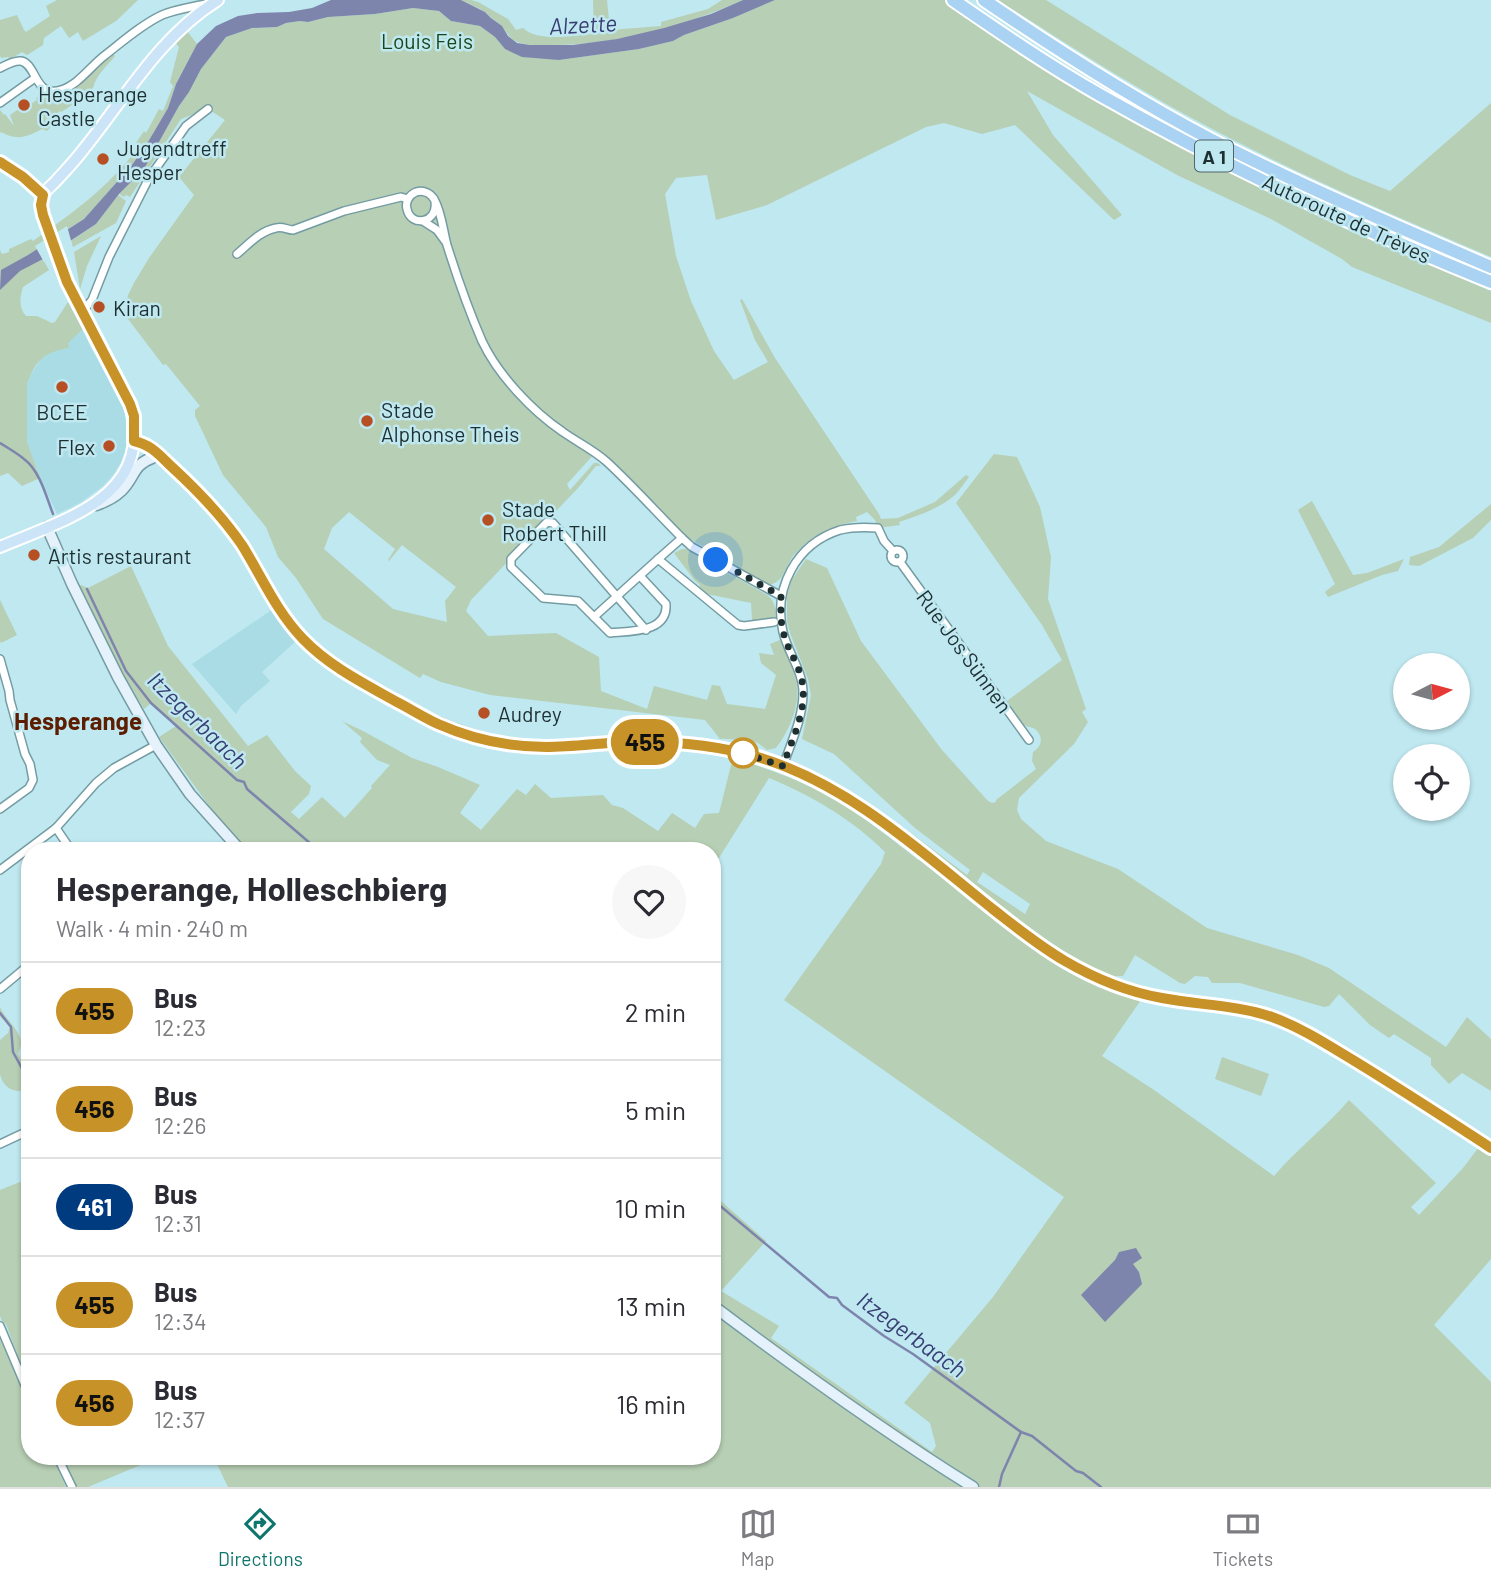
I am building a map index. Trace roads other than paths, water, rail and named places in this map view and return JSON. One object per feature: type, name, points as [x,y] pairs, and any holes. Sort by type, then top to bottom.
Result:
[{"type":"highway","name":"Autoroute de Trèves","points":[[953,0],[1030,53],[1201,150],[1352,222],[1491,282]]},
{"type":"highway","name":"Autoroute de Trèves","points":[[984,0],[1107,80],[1210,139],[1361,211],[1491,267]]},
{"type":"main road","points":[[87,509],[118,483],[127,469],[134,447],[134,416],[67,282],[41,205],[43,195],[79,156],[157,53],[176,33],[217,1]]},
{"type":"main road","points":[[0,162],[23,177],[43,195]]},
{"type":"main road","points":[[134,447],[149,446],[199,493],[242,546],[284,617],[303,639],[324,658],[351,676],[436,723],[468,735],[519,746],[681,743],[736,751],[783,766],[829,787],[860,806],[1039,945],[1068,963],[1118,986],[1143,994],[1245,1010],[1286,1022],[1377,1074],[1491,1149]]},
{"type":"main road","points":[[134,447],[152,458],[166,461]]},
{"type":"main road","points":[[0,547],[108,500],[132,479],[138,464],[152,458]]},
{"type":"main road","points":[[47,527],[106,653],[156,745],[190,794],[233,842]]},
{"type":"main road","points":[[721,1312],[824,1388],[973,1487]]},
{"type":"street","points":[[0,68],[22,61],[38,84],[50,91],[63,90],[143,26],[160,16],[217,1]]},
{"type":"street","points":[[0,103],[35,78]]},
{"type":"street","points":[[81,309],[92,300],[108,257],[149,178],[186,126],[208,109]]},
{"type":"street","points":[[447,244],[437,230],[410,217],[406,208],[408,199],[415,192],[429,194],[435,202],[447,244],[483,341],[493,359],[538,413],[605,461],[692,547],[781,596],[780,614],[784,635],[802,680],[803,696],[801,713],[783,766]]},
{"type":"street","points":[[237,254],[259,235],[278,227],[289,231],[344,211],[401,197],[408,199]]},
{"type":"street","points":[[423,221],[435,212],[435,202]]},
{"type":"street","points":[[640,576],[666,604],[664,616],[660,622],[646,630],[610,634],[578,601],[543,598],[511,567],[511,559],[547,522],[552,523],[646,630]]},
{"type":"street","name":"Rue Jos Sünnen","points":[[781,596],[786,578],[808,548],[841,530],[878,527],[884,541],[893,551],[890,556],[892,560],[900,562],[1029,740]]},
{"type":"street","points":[[594,617],[682,538]]},
{"type":"street","points":[[659,559],[738,625],[774,622]]},
{"type":"street","points":[[0,659],[33,780],[29,788],[0,809]]},
{"type":"street","points":[[35,842],[55,828],[96,783],[114,768],[156,745]]},
{"type":"street","points":[[55,828],[65,842]]},
{"type":"street","points":[[1,866],[21,852]]},
{"type":"street","points":[[0,989],[21,972]]},
{"type":"street","points":[[0,1144],[21,1134]]},
{"type":"street","points":[[0,1326],[21,1376]]},
{"type":"street","points":[[61,1465],[72,1487]]},
{"type":"waterway","name":"Itzegerbaach","points":[[0,443],[30,464],[42,484],[53,514]]},
{"type":"waterway","name":"Itzegerbaach","points":[[87,589],[126,671],[151,703],[237,780],[244,782],[247,789],[309,842]]},
{"type":"waterway","points":[[0,1013],[11,1027],[13,1052],[21,1067]]},
{"type":"waterway","name":"Itzegerbaach","points":[[721,1207],[829,1297],[837,1298],[842,1305],[884,1336],[1021,1432],[1032,1436],[1101,1487]]},
{"type":"waterway","points":[[999,1487],[1021,1432]]},
{"type":"place","name":"Hesperange Castle","points":[[24,105]]},
{"type":"place","name":"Jugendtreff Hesper","points":[[103,159]]},
{"type":"place","name":"Kiran","points":[[99,307]]},
{"type":"place","name":"BCEE","points":[[62,387]]},
{"type":"place","name":"Stade Alphonse Theis","points":[[367,421]]},
{"type":"place","name":"Flex","points":[[109,446]]},
{"type":"place","name":"Stade Robert Thill","points":[[488,520]]},
{"type":"place","name":"Artis restaurant","points":[[34,555]]},
{"type":"place","name":"Audrey","points":[[484,713]]},
{"type":"district","name":"Hesperange","points":[[78,720]]},
{"type":"water label","name":"Alzette","points":[[583,24]]},
{"type":"park label","name":"Louis Feis","points":[[427,40]]}]
